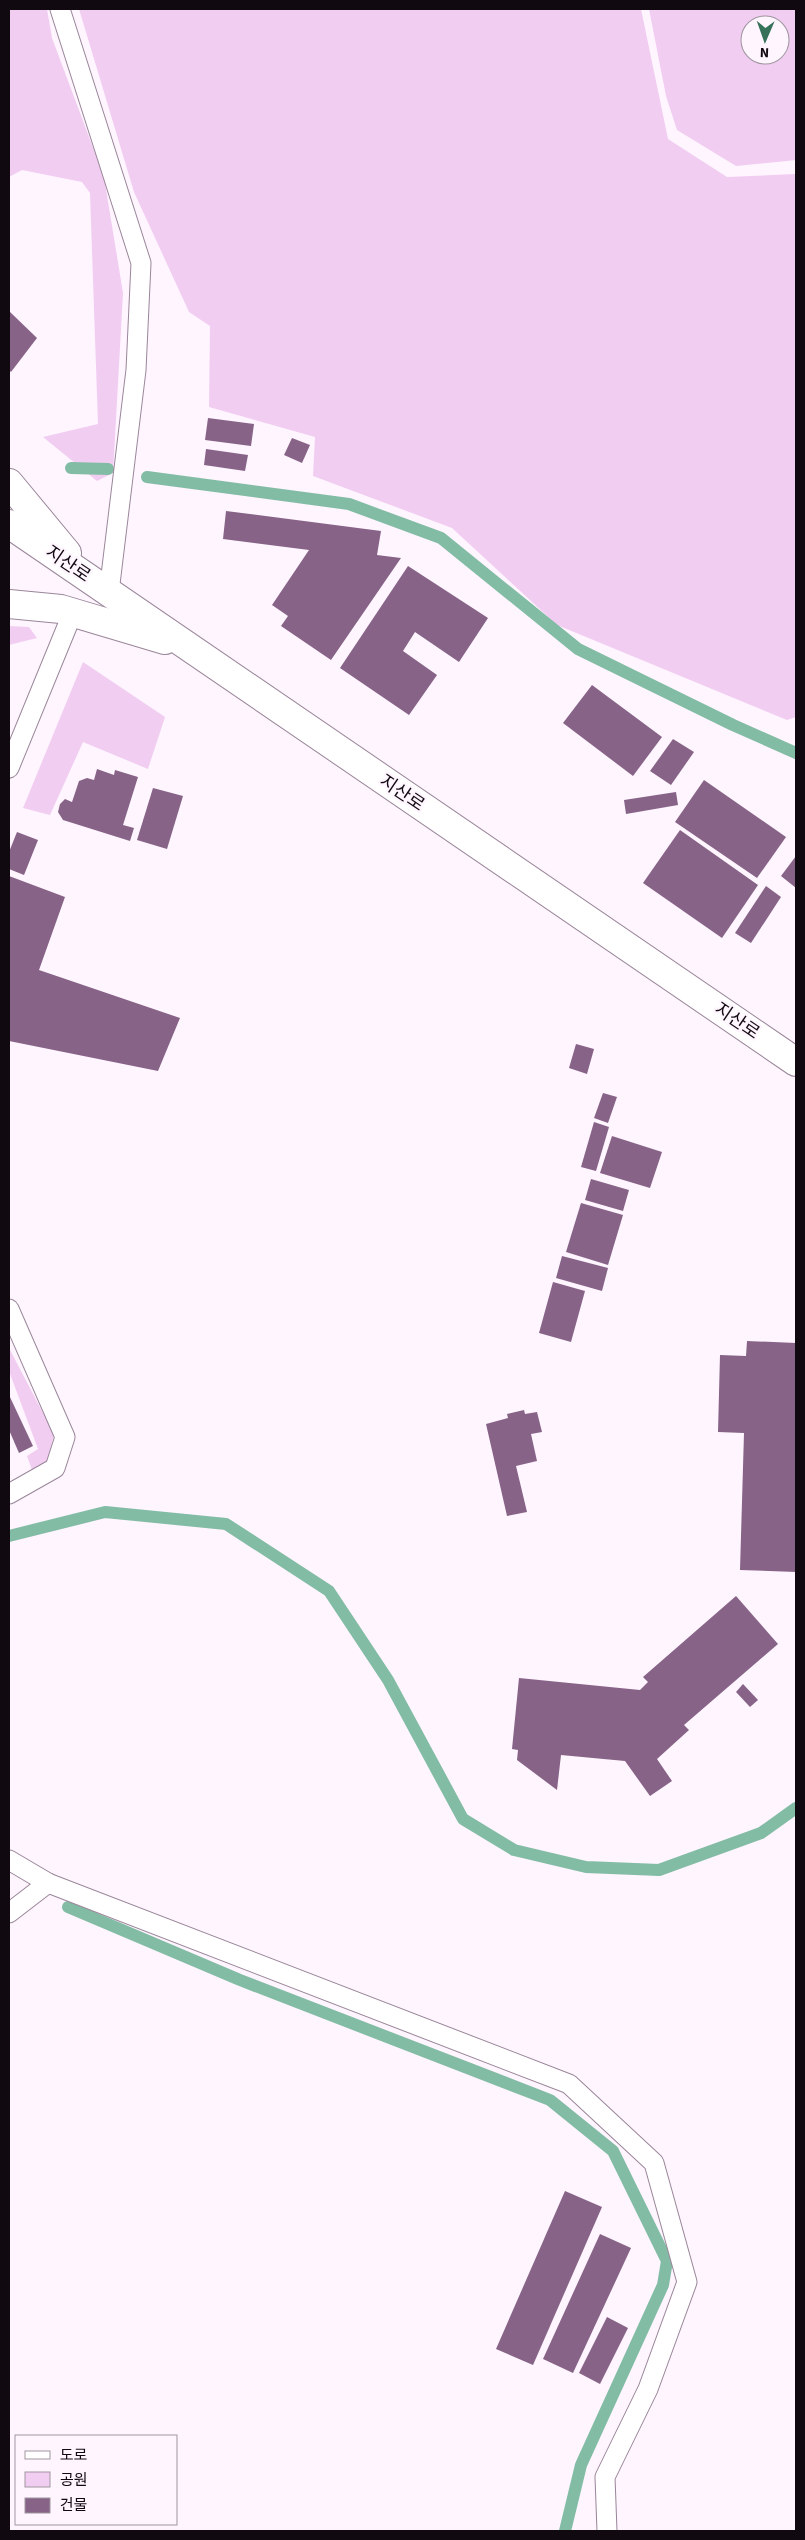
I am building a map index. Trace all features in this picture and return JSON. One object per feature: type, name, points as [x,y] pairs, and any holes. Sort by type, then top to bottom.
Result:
[{"type":"main road","points":[[9,483],[98,585]]},
{"type":"main road","name":"지산로","points":[[9,524],[796,1062]]},
{"type":"main road","points":[[9,604],[61,609],[191,648]]},
{"type":"lane","points":[[60,9],[141,263],[136,370],[98,585]]},
{"type":"lane","points":[[9,768],[73,612]]},
{"type":"lane","points":[[9,1309],[64,1437],[55,1468],[9,1494]]},
{"type":"lane","points":[[9,1860],[48,1883],[568,2084],[654,2163],[687,2282],[648,2389],[605,2477],[607,2531]]},
{"type":"lane","points":[[9,1913],[48,1883]]},
{"type":"green space","points":[[9,9],[47,9],[52,38],[104,177],[123,293],[113,473],[97,481],[43,437],[98,424],[90,193],[82,182],[22,170],[9,177]]},
{"type":"green space","points":[[79,9],[641,9],[668,139],[727,177],[796,174],[796,717],[787,720],[557,625],[452,528],[313,476],[315,437],[209,407],[210,326],[189,312],[134,192]]},
{"type":"green space","points":[[649,9],[796,9],[796,160],[736,166],[677,130],[666,96]]},
{"type":"green space","points":[[9,626],[29,627],[37,638],[9,645]]},
{"type":"green space","points":[[83,662],[165,717],[148,769],[83,742],[50,815],[23,808]]},
{"type":"green space","points":[[9,1348],[54,1434],[47,1463],[32,1470],[27,1456],[38,1449],[9,1371]]},
{"type":"building","points":[[9,311],[37,338],[11,372],[9,370]]},
{"type":"building","points":[[208,418],[254,424],[251,446],[205,440]]},
{"type":"building","points":[[292,438],[310,445],[302,463],[284,455]]},
{"type":"building","points":[[206,449],[248,455],[245,471],[204,465]]},
{"type":"building","points":[[226,511],[381,531],[377,555],[401,558],[331,660],[281,626],[288,616],[272,605],[309,550],[223,539]]},
{"type":"building","points":[[408,566],[488,618],[459,662],[415,632],[403,651],[437,675],[409,715],[340,668]]},
{"type":"building","points":[[592,685],[662,737],[633,776],[563,723]]},
{"type":"building","points":[[673,739],[694,752],[671,785],[650,771]]},
{"type":"building","points":[[97,769],[114,775],[115,770],[138,777],[123,825],[134,828],[130,841],[63,820],[58,812],[60,804],[65,799],[72,802],[79,781],[87,778],[94,780]]},
{"type":"building","points":[[704,780],[786,837],[757,878],[675,822]]},
{"type":"building","points":[[153,788],[183,796],[167,849],[137,840]]},
{"type":"building","points":[[676,792],[678,805],[626,814],[624,800]]},
{"type":"building","points":[[680,830],[758,885],[722,938],[643,883]]},
{"type":"building","points":[[17,832],[38,840],[24,875],[9,869],[9,852]]},
{"type":"building","points":[[796,856],[796,888],[781,876]]},
{"type":"building","points":[[9,876],[65,897],[39,970],[180,1018],[158,1071],[9,1041]]},
{"type":"building","points":[[766,886],[781,897],[751,943],[735,933]]},
{"type":"building","points":[[576,1044],[594,1049],[587,1074],[569,1068]]},
{"type":"building","points":[[603,1093],[617,1097],[608,1123],[594,1118]]},
{"type":"building","points":[[594,1122],[609,1127],[596,1171],[581,1167]]},
{"type":"building","points":[[612,1136],[662,1152],[650,1188],[600,1173]]},
{"type":"building","points":[[591,1179],[629,1190],[623,1211],[585,1200]]},
{"type":"building","points":[[581,1203],[623,1215],[608,1265],[566,1252]]},
{"type":"building","points":[[562,1256],[608,1268],[602,1291],[556,1278]]},
{"type":"building","points":[[553,1282],[585,1291],[571,1342],[539,1333]]},
{"type":"building","points":[[747,1341],[796,1343],[796,1572],[740,1570],[744,1433],[718,1432],[720,1355],[746,1356]]},
{"type":"building","points":[[9,1395],[33,1446],[19,1453],[9,1430]]},
{"type":"building","points":[[524,1410],[525,1414],[537,1412],[542,1432],[531,1434],[537,1461],[516,1466],[527,1512],[507,1516],[486,1424],[508,1418],[507,1414]]},
{"type":"building","points":[[736,1596],[778,1644],[684,1725],[689,1730],[657,1759],[672,1781],[650,1796],[625,1761],[561,1755],[557,1790],[517,1760],[518,1750],[512,1749],[519,1678],[640,1690],[648,1682],[643,1677]]},
{"type":"building","points":[[743,1684],[758,1700],[750,1707],[736,1692]]},
{"type":"building","points":[[565,2191],[602,2207],[533,2365],[496,2349]]},
{"type":"building","points":[[600,2234],[631,2248],[573,2373],[543,2359]]},
{"type":"building","points":[[607,2317],[628,2328],[600,2384],[579,2373]]},
{"type":"waterway","points":[[71,468],[108,469]]},
{"type":"waterway","points":[[147,477],[349,504],[441,538],[578,649],[733,725],[796,753]]},
{"type":"waterway","points":[[9,1536],[105,1512],[226,1524],[329,1591],[388,1680],[463,1819],[514,1850],[586,1867],[659,1870],[761,1833],[796,1808]]},
{"type":"waterway","points":[[68,1907],[240,1980],[550,2100],[613,2151],[667,2261],[663,2285],[581,2465],[565,2531]]}]
